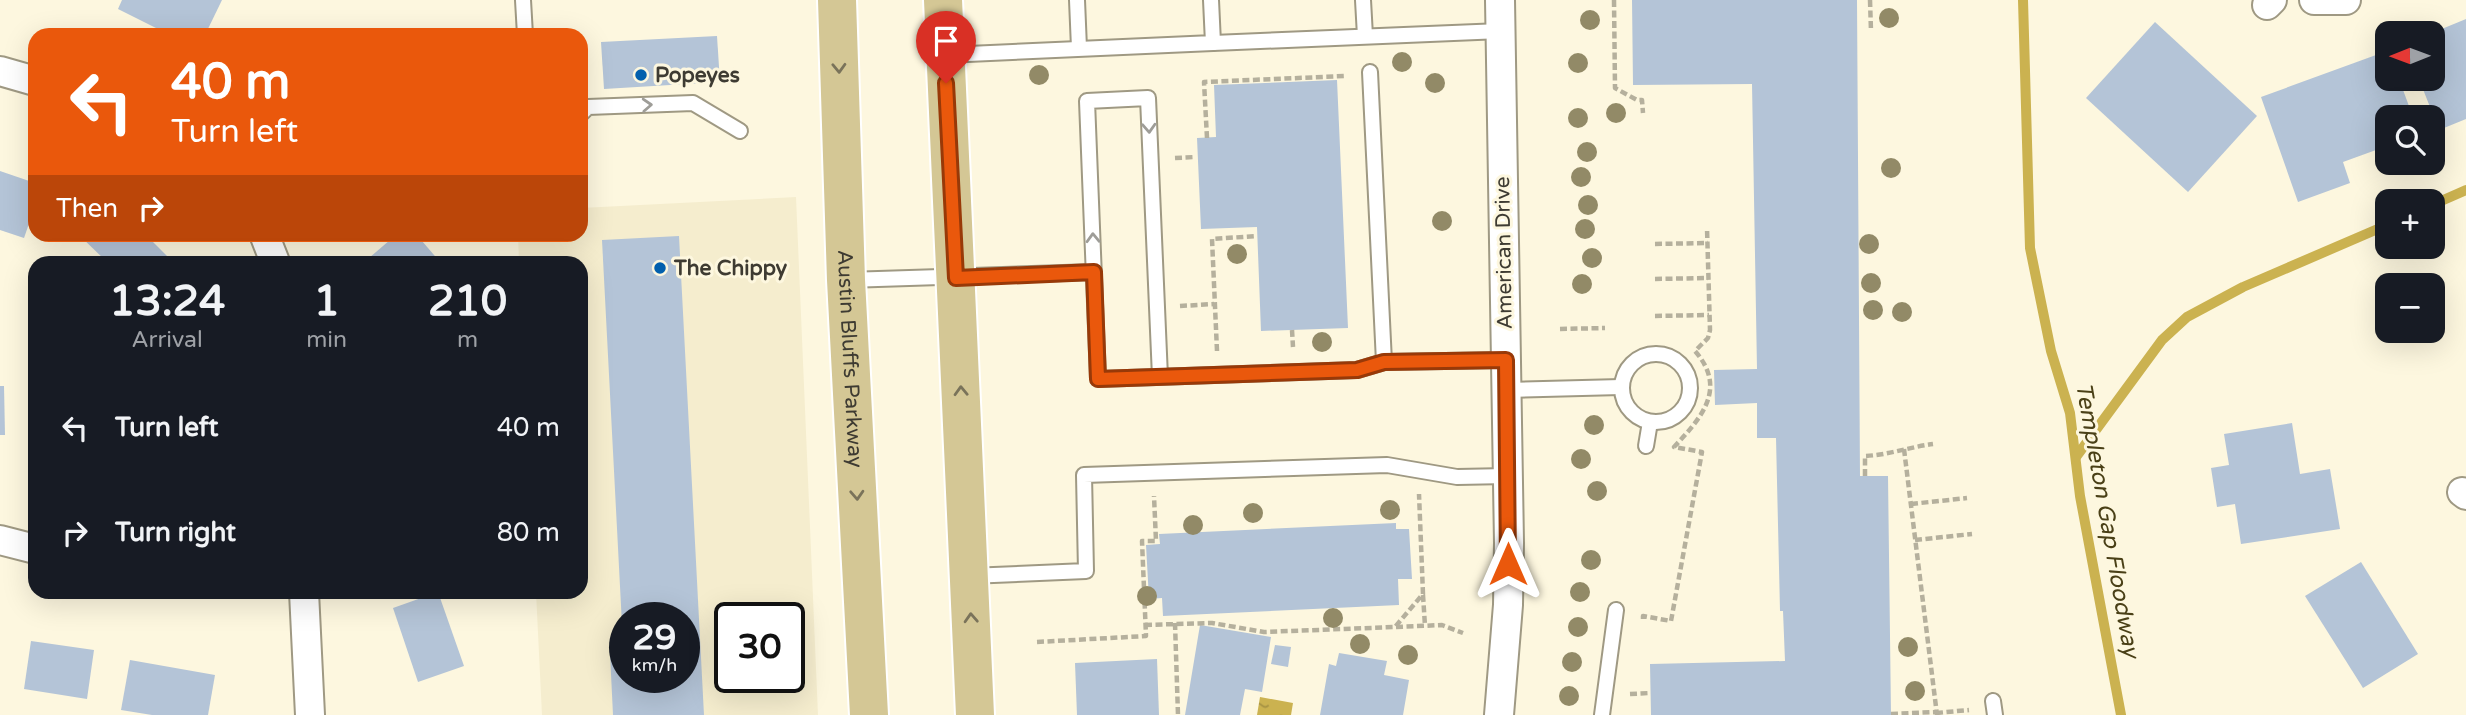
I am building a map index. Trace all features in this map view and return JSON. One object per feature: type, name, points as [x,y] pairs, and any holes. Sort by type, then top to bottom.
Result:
[{"type":"main road","name":"Austin Bluffs Parkway","points":[[837,0],[846,280],[869,715]]},
{"type":"main road","points":[[943,0],[975,715]]},
{"type":"street","name":"American Drive","points":[[1499,715],[1508,605],[1500,0]]},
{"type":"street","points":[[2314,0],[2346,0]]},
{"type":"street","points":[[0,71],[28,79]]},
{"type":"street","points":[[0,541],[28,547]]},
{"type":"street","points":[[304,599],[310,715]]},
{"type":"lane","points":[[523,0],[525,28]]},
{"type":"lane","points":[[1077,0],[1079,48]]},
{"type":"lane","points":[[1211,0],[1213,43]]},
{"type":"lane","points":[[1363,0],[1365,36]]},
{"type":"lane","points":[[945,55],[1501,31]]},
{"type":"lane","points":[[1370,72],[1384,362]]},
{"type":"lane","points":[[1160,377],[1148,98],[1087,101],[1098,379],[1160,377],[1357,370],[1384,362],[1506,360]]},
{"type":"lane","points":[[588,108],[693,103],[740,131]]},
{"type":"lane","points":[[846,280],[1094,272]]},
{"type":"lane","points":[[1655,354],[1677,361],[1689,379],[1690,391],[1687,402],[1672,418],[1650,422],[1640,419],[1626,406],[1621,387],[1628,368],[1636,360],[1655,354]]},
{"type":"lane","points":[[1507,390],[1621,387]]},
{"type":"lane","points":[[1646,446],[1650,422]]},
{"type":"lane","points":[[969,576],[1086,571],[1084,475],[1387,465],[1457,477],[1508,476]]},
{"type":"lane","points":[[1602,715],[1616,610]]},
{"type":"path","points":[[1614,0],[1615,88],[1637,100],[1643,100],[1643,113]]},
{"type":"path","points":[[1870,0],[1871,31]]},
{"type":"path","points":[[1207,138],[1204,82],[1345,76]]},
{"type":"path","points":[[1641,629],[1643,615],[1671,621],[1702,452],[1674,447],[1696,424],[1708,403],[1709,382],[1706,369],[1695,351],[1708,338],[1707,228]]},
{"type":"path","points":[[1217,352],[1212,239],[1257,236]]},
{"type":"path","points":[[1655,244],[1708,243]]},
{"type":"path","points":[[1655,279],[1708,278]]},
{"type":"path","points":[[1157,307],[1214,304]]},
{"type":"path","points":[[1655,316],[1709,315]]},
{"type":"path","points":[[1560,329],[1605,328]]},
{"type":"path","points":[[1866,476],[1865,456],[1933,444]]},
{"type":"path","points":[[1904,449],[1936,713]]},
{"type":"path","points":[[1911,504],[1967,498]]},
{"type":"path","points":[[1420,514],[1425,626]]},
{"type":"path","points":[[1037,642],[1146,636],[1142,541],[1156,541],[1155,528]]},
{"type":"path","points":[[1916,540],[1972,534]]},
{"type":"path","points":[[1395,627],[1423,594]]},
{"type":"path","points":[[1175,623],[1178,715]]},
{"type":"path","points":[[1145,625],[1212,623],[1264,632],[1442,625],[1463,633]]},
{"type":"path","points":[[1631,681],[1629,696],[1650,693]]},
{"type":"path","points":[[1891,714],[1969,709]]},
{"type":"shaded area","points":[[796,197],[818,715],[542,715],[536,599],[588,599],[588,256],[519,256],[518,242],[588,242],[588,208]]},
{"type":"water","points":[[1260,697],[1293,703],[1291,715],[1257,715]]},
{"type":"building","points":[[122,0],[222,0],[208,28],[156,28],[118,9]]},
{"type":"building","points":[[1632,0],[1857,0],[1860,476],[1888,476],[1891,715],[1651,715],[1650,664],[1785,661],[1783,611],[1780,611],[1776,438],[1757,438],[1757,403],[1715,405],[1714,370],[1757,369],[1752,84],[1633,85]]},
{"type":"building","points":[[2466,19],[2466,119],[2445,128],[2445,105],[2429,105],[2424,91],[2445,91],[2445,28]]},
{"type":"building","points":[[2155,22],[2257,116],[2188,192],[2086,98]]},
{"type":"building","points":[[717,36],[720,82],[604,89],[601,42]]},
{"type":"building","points":[[2375,55],[2375,91],[2403,91],[2409,105],[2375,105],[2375,150],[2343,162],[2350,183],[2298,202],[2261,97]]},
{"type":"building","points":[[1337,80],[1348,328],[1261,331],[1257,227],[1201,229],[1197,138],[1216,137],[1214,85]]},
{"type":"building","points":[[0,171],[28,181],[28,226],[24,238],[0,230]]},
{"type":"building","points":[[679,236],[698,602],[621,602],[602,240]]},
{"type":"building","points":[[86,242],[153,242],[167,256],[101,256]]},
{"type":"building","points":[[388,242],[423,242],[435,256],[371,256]]},
{"type":"building","points":[[0,386],[4,386],[5,435],[0,435]]},
{"type":"building","points":[[2292,423],[2300,474],[2330,469],[2340,529],[2241,544],[2235,504],[2217,507],[2211,468],[2229,465],[2224,434]]},
{"type":"building","points":[[1396,523],[1396,529],[1409,529],[1412,579],[1398,579],[1399,605],[1163,616],[1162,598],[1149,599],[1146,545],[1160,544],[1159,534]]},
{"type":"building","points":[[2361,562],[2418,654],[2363,688],[2305,596]]},
{"type":"building","points":[[418,599],[440,599],[464,666],[418,682],[393,608]]},
{"type":"building","points":[[1200,625],[1271,637],[1262,692],[1245,689],[1240,715],[1185,715]]},
{"type":"building","points":[[700,638],[704,715],[613,715],[612,693],[700,693]]},
{"type":"building","points":[[31,641],[94,650],[87,699],[24,689]]},
{"type":"building","points":[[1275,645],[1291,647],[1288,667],[1271,664]]},
{"type":"building","points":[[1339,653],[1387,661],[1384,675],[1409,680],[1403,715],[1320,715],[1329,664],[1336,666]]},
{"type":"building","points":[[1157,659],[1159,715],[1077,715],[1075,663]]},
{"type":"building","points":[[130,660],[215,675],[208,715],[152,715],[121,710]]},
{"type":"waterway","name":"Templeton Gap Floodway","points":[[2023,0],[2030,248],[2051,351],[2070,413],[2080,496],[2121,715]]},
{"type":"waterway","points":[[2445,199],[2466,190]]},
{"type":"waterway","points":[[2076,457],[2162,340],[2187,317],[2243,287],[2375,230]]},
{"type":"place","name":"Popeyes","points":[[641,75]]},
{"type":"place","name":"The Chippy","points":[[660,268]]},
{"type":"route","points":[[946,83],[956,278],[1094,272],[1098,379],[1357,370],[1384,362],[1506,360],[1508,564]]}]
